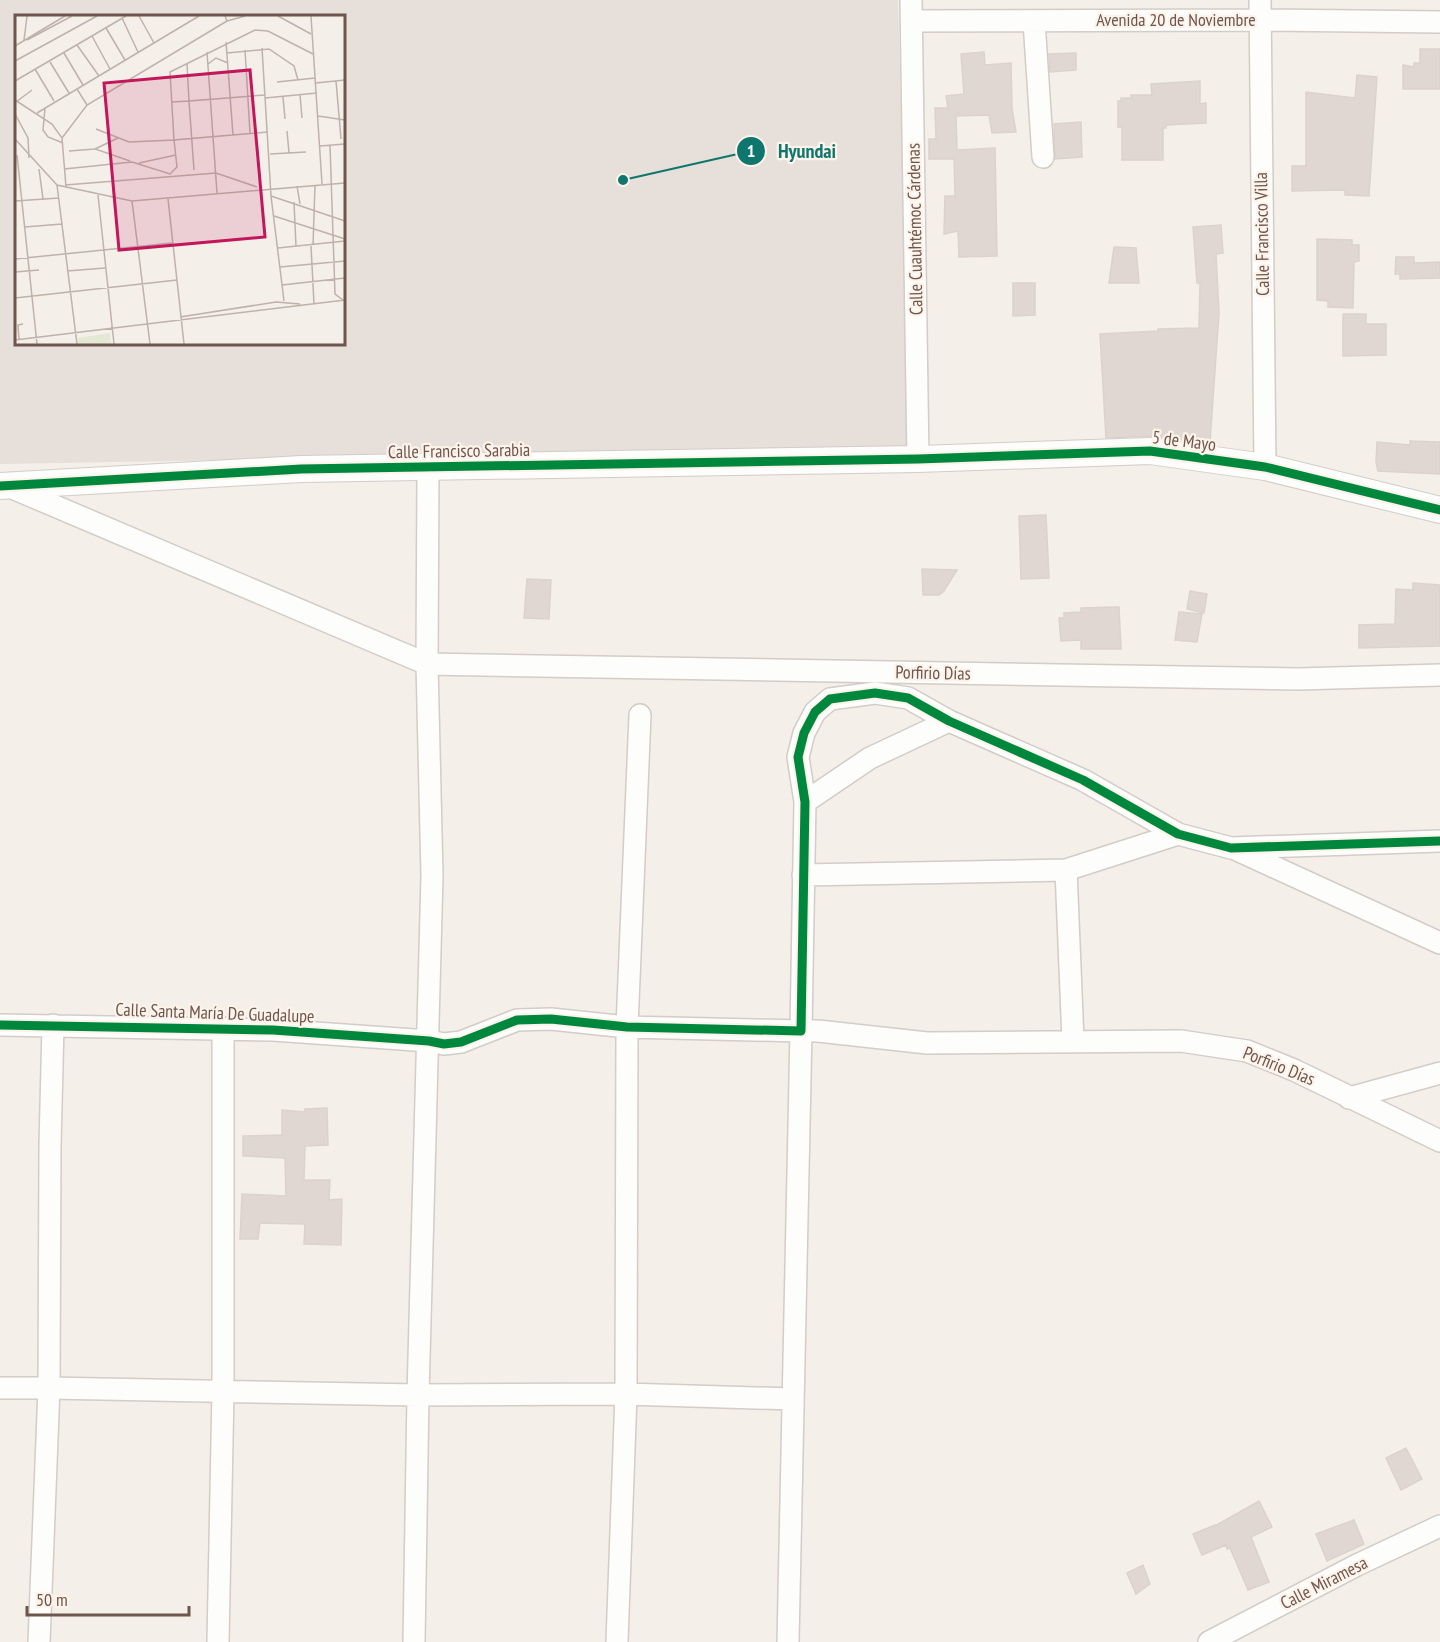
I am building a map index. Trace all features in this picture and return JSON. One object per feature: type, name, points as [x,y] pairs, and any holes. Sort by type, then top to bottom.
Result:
[{"type":"street","name":"Calle Cuauhtémoc Cárdenas","points":[[911,0],[918,459]]},
{"type":"street","name":"Avenida 20 de Noviembre","points":[[912,21],[1034,21],[1260,10],[1440,22]]},
{"type":"street","name":"Calle Francisco Villa","points":[[1260,10],[1265,467]]},
{"type":"street","points":[[1034,21],[1043,157]]},
{"type":"street","name":"5 de Mayo","points":[[918,459],[1150,451],[1265,467],[1440,510]]},
{"type":"street","name":"Calle Francisco Sarabia","points":[[5,486],[302,469],[918,459]]},
{"type":"street","points":[[414,1642],[418,1395],[432,876],[427,664],[428,468]]},
{"type":"street","points":[[5,486],[427,664]]},
{"type":"street","name":"Porfirio Días","points":[[427,664],[1298,679],[1440,675]]},
{"type":"street","points":[[788,1642],[793,1399],[809,1031],[802,875],[805,802],[798,757],[804,733],[814,712],[830,699],[875,693],[908,698],[949,721],[1083,780],[1178,834],[1231,848],[1440,943]]},
{"type":"street","points":[[617,1642],[626,1394],[627,1027],[640,715]]},
{"type":"street","points":[[805,802],[870,758],[949,721]]},
{"type":"street","points":[[802,875],[1066,870],[1178,834]]},
{"type":"street","points":[[1231,848],[1440,841]]},
{"type":"street","points":[[1066,870],[1072,1041]]},
{"type":"street","name":"Calle Santa María De Guadalupe","points":[[0,1025],[273,1029],[444,1044],[461,1042],[517,1020],[551,1019],[627,1027]]},
{"type":"street","points":[[39,1642],[49,1388],[53,1025]]},
{"type":"street","name":"Porfirio Días","points":[[627,1027],[809,1031],[927,1043],[1181,1041],[1247,1051],[1293,1070],[1440,1141]]},
{"type":"street","points":[[218,1642],[223,1391],[223,1028]]},
{"type":"street","points":[[1349,1098],[1440,1072]]},
{"type":"street","points":[[0,1389],[418,1395],[626,1394],[793,1399]]},
{"type":"street","name":"Calle Miramesa","points":[[1209,1642],[1357,1565],[1440,1526]]},
{"type":"shaded area","points":[[0,0],[898,0],[910,448],[0,464]]},
{"type":"building","points":[[1420,49],[1440,49],[1440,89],[1403,89],[1403,65],[1414,67],[1414,63],[1420,63]]},
{"type":"building","points":[[984,52],[985,65],[1011,63],[1012,108],[1016,132],[992,133],[989,115],[956,116],[957,150],[995,148],[997,256],[959,257],[958,231],[944,234],[945,196],[955,196],[954,159],[929,159],[929,139],[936,139],[935,108],[948,108],[946,96],[964,94],[961,54]]},
{"type":"building","points":[[1076,53],[1076,70],[1050,72],[1049,54]]},
{"type":"building","points":[[1357,75],[1377,77],[1369,196],[1345,195],[1345,190],[1292,191],[1292,166],[1306,166],[1306,92],[1355,98]]},
{"type":"building","points":[[1200,81],[1200,104],[1206,103],[1206,123],[1166,125],[1166,128],[1163,128],[1163,160],[1122,160],[1122,127],[1118,127],[1118,101],[1121,101],[1121,98],[1132,98],[1131,95],[1152,95],[1151,84]]},
{"type":"building","points":[[1081,122],[1082,157],[1055,159],[1054,124]]},
{"type":"building","points":[[1221,225],[1223,253],[1216,254],[1219,313],[1210,442],[1150,436],[1106,438],[1100,334],[1199,328],[1200,283],[1197,283],[1193,227]]},
{"type":"building","points":[[1317,239],[1352,240],[1352,245],[1359,245],[1359,261],[1354,262],[1353,308],[1328,307],[1328,301],[1317,300]]},
{"type":"building","points":[[1114,247],[1136,248],[1139,283],[1109,283]]},
{"type":"building","points":[[1396,257],[1414,257],[1414,263],[1440,262],[1440,278],[1400,279],[1400,274],[1395,274]]},
{"type":"building","points":[[1013,283],[1035,283],[1035,315],[1013,316]]},
{"type":"building","points":[[1343,314],[1366,314],[1366,324],[1386,324],[1386,355],[1343,356]]},
{"type":"building","points":[[1410,441],[1440,442],[1440,474],[1378,471],[1377,442],[1410,445]]},
{"type":"building","points":[[1046,515],[1049,578],[1021,579],[1019,516]]},
{"type":"building","points":[[922,569],[957,570],[939,595],[923,595]]},
{"type":"building","points":[[527,579],[551,580],[549,619],[524,618]]},
{"type":"building","points":[[1413,583],[1440,585],[1440,646],[1359,648],[1359,625],[1395,624],[1396,589],[1413,590]]},
{"type":"building","points":[[1190,591],[1207,594],[1204,613],[1187,609]]},
{"type":"building","points":[[1119,607],[1121,649],[1081,649],[1081,640],[1061,641],[1059,618],[1064,618],[1064,613],[1081,612],[1081,608]]},
{"type":"building","points":[[1179,612],[1202,614],[1197,642],[1175,640]]},
{"type":"building","points":[[327,1108],[328,1145],[305,1146],[304,1180],[330,1180],[329,1200],[342,1199],[341,1245],[304,1244],[305,1224],[260,1223],[258,1239],[240,1239],[242,1194],[286,1196],[285,1158],[243,1156],[243,1136],[282,1135],[282,1110],[305,1112],[305,1109]]},
{"type":"building","points":[[1406,1448],[1422,1479],[1401,1490],[1386,1458]]},
{"type":"building","points":[[1259,1501],[1272,1527],[1251,1537],[1269,1582],[1248,1590],[1230,1548],[1227,1549],[1226,1545],[1202,1555],[1193,1534],[1215,1526]]},
{"type":"building","points":[[1354,1520],[1364,1544],[1327,1561],[1316,1534]]},
{"type":"building","points":[[1143,1565],[1150,1584],[1136,1594],[1127,1573]]},
{"type":"cycle path","points":[[0,486],[301,469],[918,459],[1150,451],[1265,467],[1440,510]]},
{"type":"cycle path","points":[[0,1025],[273,1030],[444,1044],[461,1042],[517,1020],[551,1019],[627,1027],[801,1031],[805,802],[798,757],[804,733],[815,712],[830,699],[875,693],[908,698],[949,721],[1083,780],[1178,834],[1231,848],[1440,841]]},
{"type":"place","name":"Hyundai","points":[[623,180]]}]
